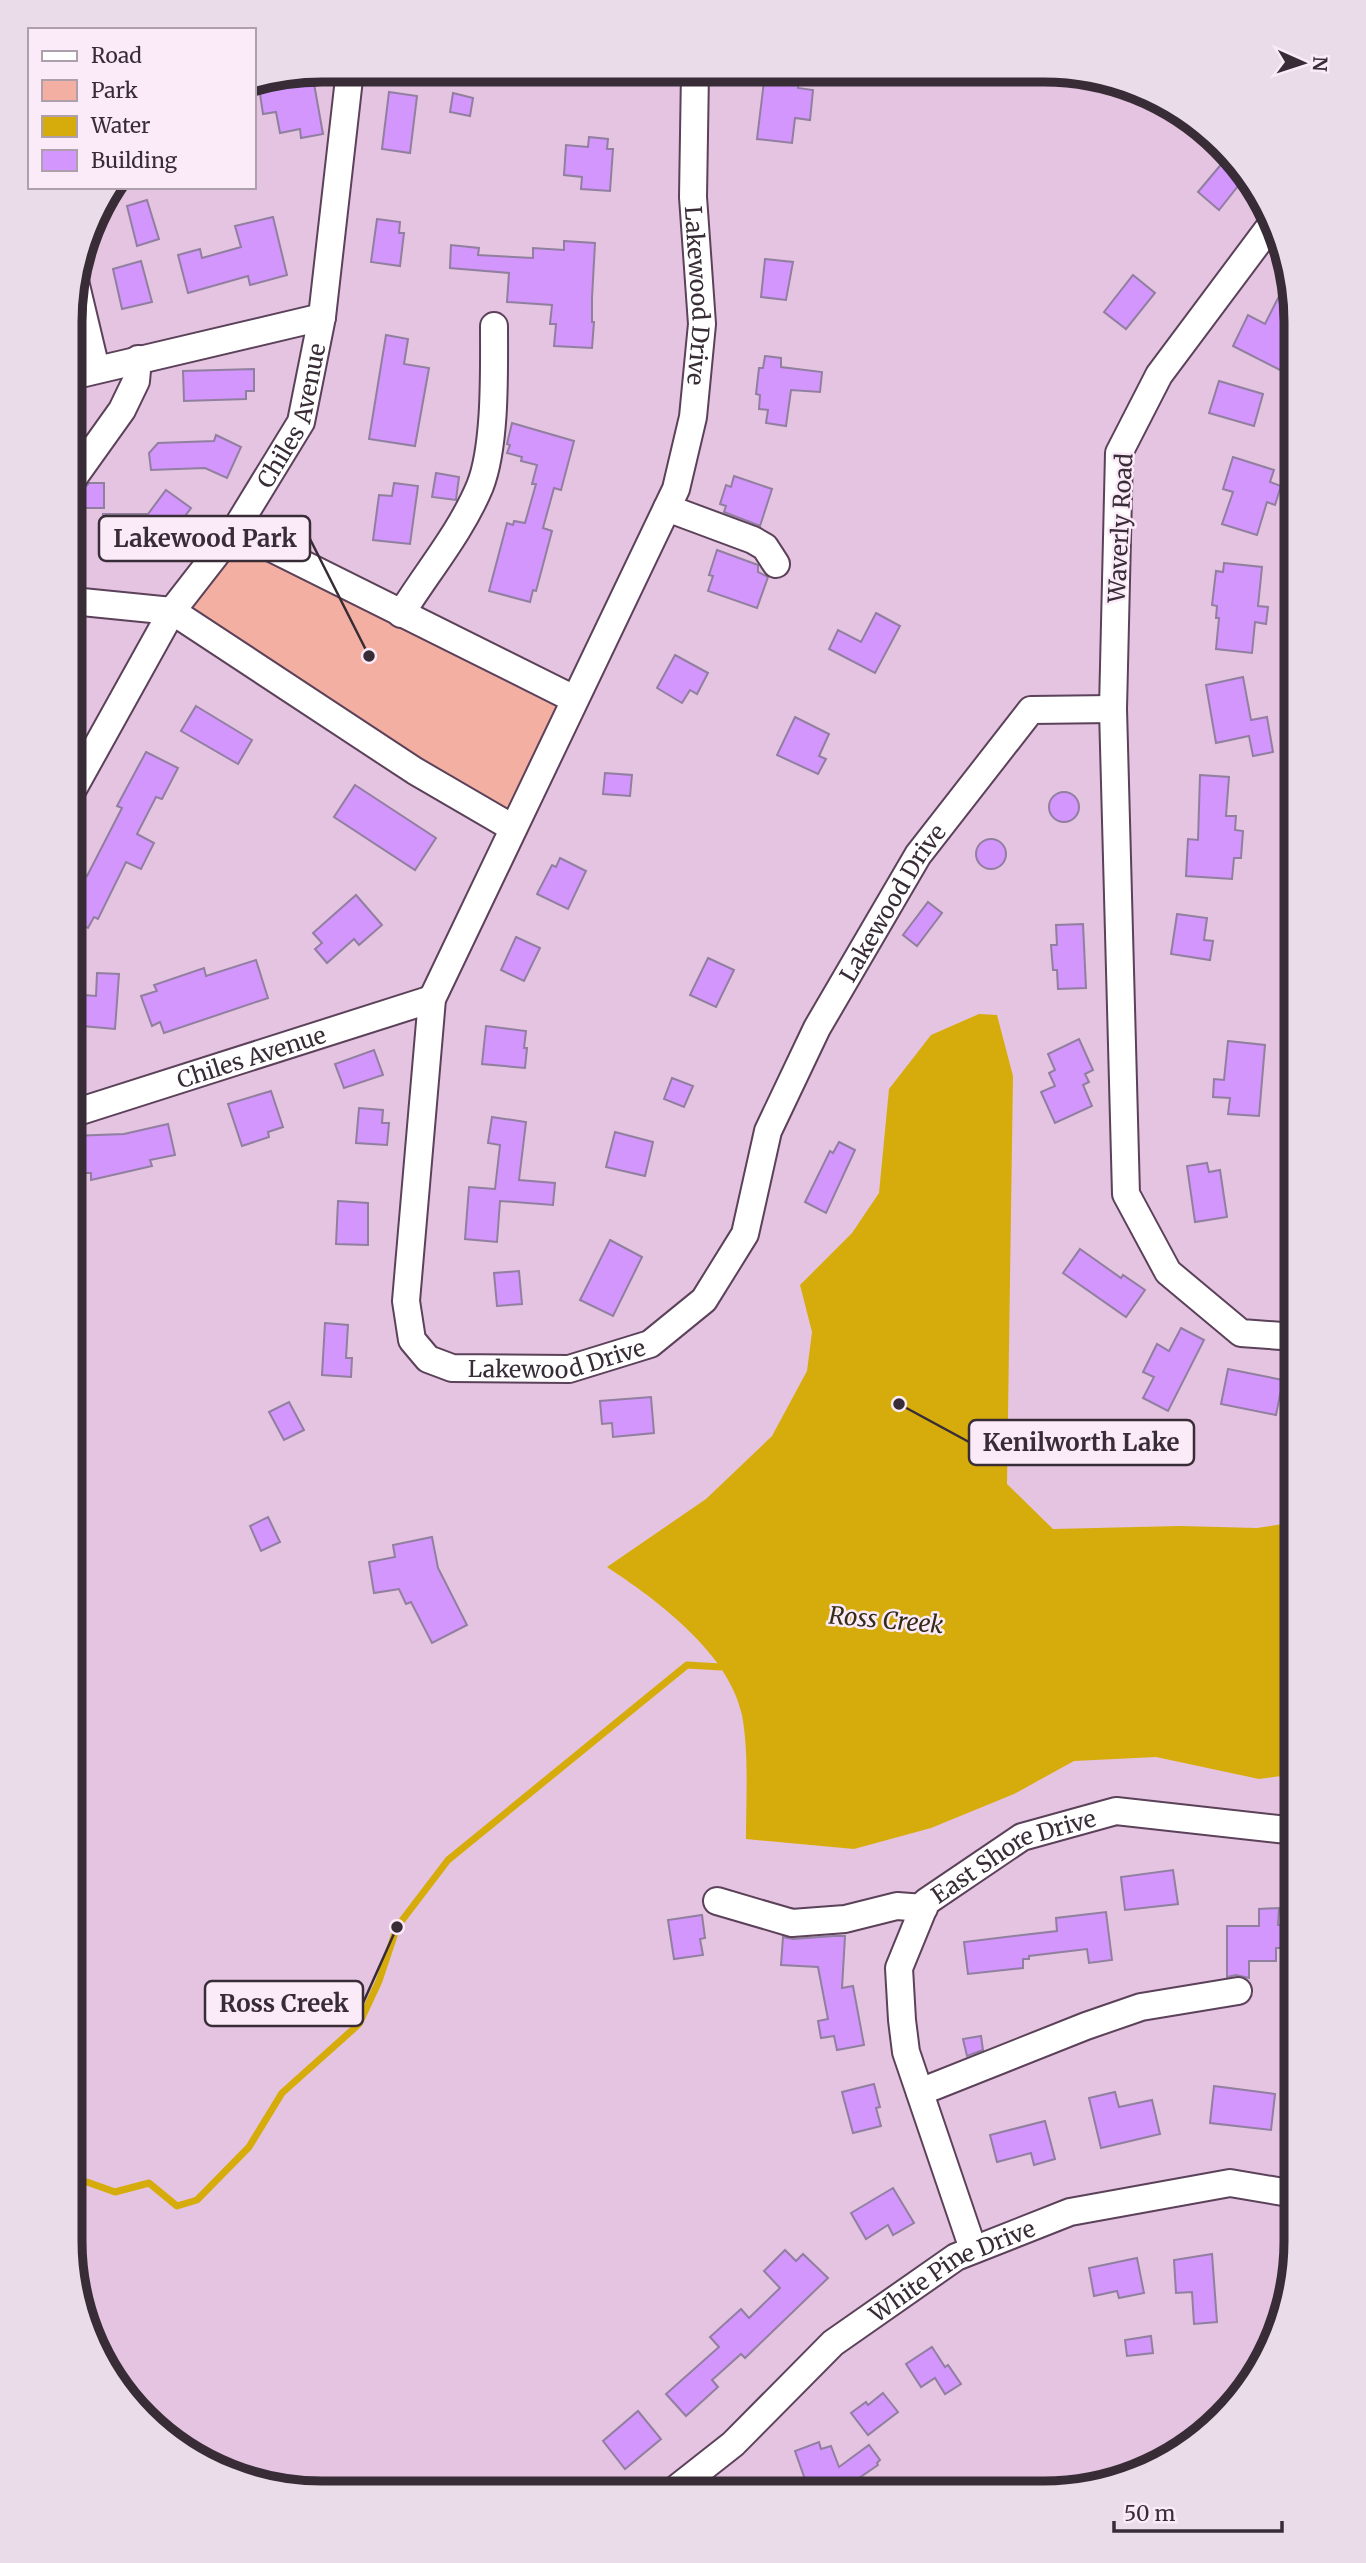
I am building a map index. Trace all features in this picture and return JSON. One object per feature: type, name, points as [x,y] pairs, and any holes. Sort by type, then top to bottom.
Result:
[{"type":"street","name":"Chiles Avenue","points":[[82,773],[172,611],[235,530],[302,422],[322,317],[349,82]]},
{"type":"street","name":"Lakewood Drive","points":[[695,82],[692,197],[702,324],[693,417],[676,489],[432,999],[406,1301],[412,1340],[428,1359],[452,1368],[569,1369],[650,1344],[704,1300],[745,1234],[768,1131],[817,1028],[918,855],[1031,710],[1113,709]]},
{"type":"street","name":"Waverly Road","points":[[1113,709],[1119,453],[1159,375],[1266,232]]},
{"type":"street","points":[[82,352],[84,372],[322,317]]},
{"type":"street","points":[[401,614],[465,516],[481,484],[487,462],[491,425],[494,326]]},
{"type":"street","points":[[82,466],[122,410],[136,381],[138,359]]},
{"type":"street","points":[[667,508],[753,540],[765,547],[776,564]]},
{"type":"street","points":[[235,530],[574,699]]},
{"type":"street","points":[[82,602],[172,611],[415,771],[513,828]]},
{"type":"street","points":[[1113,709],[1126,1194],[1168,1272],[1241,1333],[1283,1336]]},
{"type":"street","name":"Chiles Avenue","points":[[82,1110],[432,999]]},
{"type":"street","name":"East Shore Drive","points":[[973,2249],[906,2052],[899,1968],[926,1902],[1022,1838],[1116,1811],[1283,1830]]},
{"type":"street","points":[[717,1901],[792,1923],[845,1919],[897,1906],[924,1908]]},
{"type":"street","points":[[920,2092],[1141,2007],[1238,1991]]},
{"type":"street","name":"White Pine Drive","points":[[686,2481],[733,2444],[833,2343],[956,2257],[1070,2212],[1230,2183],[1283,2192]]},
{"type":"green space","points":[[235,530],[574,699],[519,815],[172,611]]},
{"type":"water","points":[[979,1014],[997,1015],[1013,1076],[1007,1484],[1053,1529],[1180,1526],[1257,1528],[1283,1524],[1283,1776],[1259,1779],[1156,1757],[1074,1761],[1014,1794],[931,1828],[854,1849],[746,1839],[746,1745],[742,1715],[735,1692],[707,1650],[688,1630],[647,1595],[607,1567],[706,1499],[772,1436],[807,1371],[812,1332],[800,1285],[852,1233],[879,1193],[889,1089],[931,1035]]},
{"type":"building","points":[[764,82],[798,82],[798,88],[813,90],[810,120],[795,118],[792,143],[757,139]]},
{"type":"building","points":[[314,83],[323,134],[301,138],[300,129],[280,133],[276,112],[263,114],[259,90]]},
{"type":"building","points":[[389,92],[417,96],[410,153],[382,149]]},
{"type":"building","points":[[453,93],[473,98],[470,116],[450,112]]},
{"type":"building","points":[[589,137],[608,139],[607,149],[613,149],[610,191],[581,189],[582,177],[564,175],[566,145],[588,147]]},
{"type":"building","points":[[1223,163],[1239,184],[1219,210],[1198,192]]},
{"type":"building","points":[[147,200],[159,239],[137,246],[127,206]]},
{"type":"building","points":[[273,217],[287,275],[250,285],[248,276],[188,293],[178,255],[200,249],[202,258],[241,247],[235,226]]},
{"type":"building","points":[[377,219],[400,222],[399,233],[404,233],[400,266],[371,262]]},
{"type":"building","points":[[564,241],[595,243],[592,348],[554,346],[556,324],[550,324],[552,305],[507,302],[509,273],[450,268],[451,245],[479,248],[478,255],[533,258],[533,248],[564,250]]},
{"type":"building","points":[[765,259],[793,262],[786,300],[761,297]]},
{"type":"building","points":[[141,261],[152,302],[122,309],[113,269]]},
{"type":"building","points":[[1133,275],[1155,293],[1126,329],[1104,312]]},
{"type":"building","points":[[1278,298],[1282,300],[1284,372],[1233,346],[1248,315],[1265,324]]},
{"type":"building","points":[[386,335],[408,339],[404,364],[429,368],[415,446],[369,439]]},
{"type":"building","points":[[765,356],[781,358],[781,367],[822,372],[820,392],[791,390],[786,426],[766,423],[768,410],[759,409],[760,395],[756,394],[759,368],[763,368]]},
{"type":"building","points":[[254,369],[254,391],[246,391],[246,399],[184,401],[183,371]]},
{"type":"building","points":[[1219,381],[1263,394],[1254,426],[1209,413]]},
{"type":"building","points":[[512,423],[574,441],[561,490],[554,488],[543,528],[552,531],[536,591],[533,590],[530,602],[489,591],[507,523],[525,523],[536,484],[532,484],[537,465],[521,461],[522,457],[507,453]]},
{"type":"building","points":[[216,435],[241,447],[227,478],[205,468],[151,470],[149,453],[158,443],[214,441]]},
{"type":"building","points":[[1233,457],[1274,470],[1270,482],[1281,486],[1275,505],[1267,502],[1257,535],[1222,524],[1233,492],[1223,489]]},
{"type":"building","points":[[436,473],[459,477],[456,500],[432,497]]},
{"type":"building","points":[[734,476],[772,489],[760,526],[724,512],[726,506],[720,504],[726,485],[731,487]]},
{"type":"building","points":[[89,483],[104,483],[104,508],[82,508],[82,491]]},
{"type":"building","points":[[394,483],[418,486],[410,544],[373,540],[379,495],[392,496]]},
{"type":"building","points":[[166,490],[191,508],[164,545],[164,556],[144,556],[145,540],[103,540],[103,514],[148,514]]},
{"type":"building","points":[[717,550],[758,565],[758,572],[768,577],[757,608],[708,591],[713,576],[709,575]]},
{"type":"building","points":[[1224,563],[1262,567],[1258,606],[1268,607],[1266,624],[1255,622],[1252,653],[1216,649],[1219,618],[1216,618],[1217,606],[1212,605],[1216,571],[1223,572]]},
{"type":"building","points":[[876,613],[900,626],[875,673],[829,649],[838,630],[861,642]]},
{"type":"building","points":[[675,655],[708,673],[697,694],[690,690],[682,703],[657,688]]},
{"type":"building","points":[[1243,677],[1251,720],[1267,717],[1273,752],[1253,756],[1249,736],[1216,743],[1206,685]]},
{"type":"building","points":[[196,706],[252,740],[238,764],[181,731]]},
{"type":"building","points":[[795,717],[829,734],[819,756],[826,759],[818,774],[777,755]]},
{"type":"building","points":[[146,752],[178,768],[162,799],[156,797],[137,834],[154,843],[141,869],[126,862],[98,919],[94,917],[88,928],[82,925],[82,873],[87,876],[122,808],[117,806]]},
{"type":"building","points":[[605,773],[632,775],[630,796],[603,794]]},
{"type":"building","points":[[1200,775],[1229,777],[1226,816],[1236,816],[1235,830],[1243,831],[1241,858],[1234,858],[1232,879],[1186,876],[1188,839],[1198,840]]},
{"type":"building","points":[[355,785],[436,838],[415,870],[334,817]]},
{"type":"building","points":[[1064,792],[1070,793],[1078,801],[1078,813],[1070,821],[1064,822],[1058,821],[1050,813],[1049,807],[1050,801],[1058,793]]},
{"type":"building","points":[[991,839],[997,840],[1005,848],[1005,860],[997,868],[991,869],[985,868],[977,860],[976,854],[977,848],[985,840]]},
{"type":"building","points":[[560,858],[586,871],[568,909],[537,894],[552,865],[556,867]]},
{"type":"building","points":[[356,895],[382,925],[359,945],[354,939],[327,963],[315,949],[322,943],[313,933]]},
{"type":"building","points":[[928,902],[942,913],[917,946],[903,935]]},
{"type":"building","points":[[1177,914],[1207,918],[1204,940],[1213,941],[1210,960],[1171,954]]},
{"type":"building","points":[[1083,924],[1086,988],[1058,989],[1051,945],[1057,945],[1056,925]]},
{"type":"building","points":[[516,937],[540,948],[524,981],[501,970]]},
{"type":"building","points":[[708,958],[734,970],[716,1007],[690,995]]},
{"type":"building","points":[[256,960],[268,998],[164,1033],[160,1022],[152,1026],[141,996],[157,991],[154,985],[204,968],[206,976]]},
{"type":"building","points":[[97,973],[119,974],[115,1029],[82,1026],[82,995],[96,996]]},
{"type":"building","points":[[486,1026],[526,1031],[525,1068],[482,1064]]},
{"type":"building","points":[[1079,1039],[1093,1070],[1085,1074],[1089,1082],[1083,1085],[1092,1106],[1055,1123],[1041,1092],[1055,1086],[1049,1073],[1055,1070],[1048,1054]]},
{"type":"building","points":[[1228,1041],[1265,1045],[1259,1116],[1228,1114],[1230,1098],[1213,1097],[1214,1079],[1224,1080]]},
{"type":"building","points":[[374,1050],[383,1075],[344,1088],[335,1064]]},
{"type":"building","points":[[672,1078],[693,1086],[684,1107],[664,1099]]},
{"type":"building","points":[[271,1091],[283,1127],[268,1132],[269,1137],[242,1146],[228,1104]]},
{"type":"building","points":[[359,1108],[383,1110],[382,1123],[389,1123],[387,1145],[356,1143]]},
{"type":"building","points":[[492,1117],[526,1122],[519,1180],[555,1183],[553,1205],[500,1201],[497,1242],[465,1239],[469,1187],[495,1189],[500,1145],[488,1143]]},
{"type":"building","points":[[168,1124],[175,1155],[150,1160],[152,1166],[91,1180],[91,1173],[84,1173],[82,1170],[82,1136],[124,1134]]},
{"type":"building","points":[[615,1132],[653,1142],[645,1176],[606,1167]]},
{"type":"building","points":[[839,1142],[855,1150],[826,1213],[805,1202],[830,1151],[833,1153]]},
{"type":"building","points":[[1207,1163],[1209,1172],[1220,1170],[1227,1217],[1195,1222],[1187,1166]]},
{"type":"building","points":[[338,1201],[368,1203],[368,1245],[336,1244]]},
{"type":"building","points":[[610,1240],[642,1257],[613,1316],[580,1300]]},
{"type":"building","points":[[1080,1249],[1121,1278],[1123,1275],[1145,1290],[1126,1317],[1063,1273]]},
{"type":"building","points":[[519,1271],[522,1304],[497,1306],[494,1273]]},
{"type":"building","points":[[325,1323],[348,1325],[346,1358],[352,1358],[351,1377],[322,1375]]},
{"type":"building","points":[[1181,1328],[1204,1340],[1168,1411],[1143,1398],[1154,1377],[1143,1372],[1157,1344],[1169,1351]]},
{"type":"building","points":[[1228,1369],[1283,1380],[1276,1415],[1221,1404]]},
{"type":"building","points":[[651,1397],[654,1433],[613,1437],[612,1423],[602,1424],[600,1401]]},
{"type":"building","points":[[289,1402],[304,1430],[284,1440],[269,1412]]},
{"type":"building","points":[[268,1517],[280,1542],[261,1551],[250,1526]]},
{"type":"building","points":[[432,1537],[438,1568],[467,1625],[432,1643],[411,1602],[406,1604],[399,1589],[374,1593],[369,1562],[395,1557],[393,1545]]},
{"type":"building","points":[[1173,1870],[1178,1904],[1125,1910],[1121,1877]]},
{"type":"building","points":[[1279,1908],[1278,1925],[1283,1925],[1283,1948],[1276,1948],[1276,1961],[1249,1961],[1249,1978],[1236,1975],[1227,1977],[1227,1926],[1259,1926],[1259,1909]]},
{"type":"building","points":[[1106,1912],[1112,1960],[1089,1963],[1087,1949],[1029,1956],[1029,1959],[1023,1959],[1023,1968],[968,1974],[964,1942],[1057,1931],[1056,1918]]},
{"type":"building","points":[[702,1915],[705,1938],[700,1939],[703,1955],[674,1959],[668,1920]]},
{"type":"building","points":[[845,1936],[842,1988],[853,1986],[864,2045],[837,2050],[834,2036],[821,2038],[818,2021],[828,2019],[818,1967],[781,1965],[783,1937],[793,1939]]},
{"type":"building","points":[[981,2036],[983,2050],[967,2056],[963,2039]]},
{"type":"building","points":[[874,2084],[880,2107],[876,2108],[881,2126],[853,2133],[842,2092]]},
{"type":"building","points":[[1214,2086],[1275,2094],[1271,2130],[1210,2123]]},
{"type":"building","points":[[1115,2092],[1119,2107],[1152,2100],[1160,2134],[1101,2148],[1089,2098]]},
{"type":"building","points":[[1045,2121],[1055,2159],[1034,2165],[1031,2153],[997,2162],[990,2135]]},
{"type":"building","points":[[893,2188],[914,2223],[893,2235],[888,2225],[866,2239],[851,2213]]},
{"type":"building","points":[[785,2250],[796,2261],[803,2254],[828,2278],[745,2358],[741,2354],[712,2380],[718,2387],[686,2416],[666,2394],[719,2347],[710,2337],[741,2309],[749,2318],[780,2288],[764,2271]]},
{"type":"building","points":[[1212,2254],[1217,2322],[1194,2324],[1192,2292],[1176,2293],[1174,2260]]},
{"type":"building","points":[[1137,2258],[1144,2293],[1119,2298],[1117,2291],[1094,2296],[1089,2268]]},
{"type":"building","points":[[1151,2336],[1153,2353],[1127,2356],[1125,2340]]},
{"type":"building","points":[[932,2347],[945,2367],[948,2365],[961,2384],[945,2394],[935,2378],[921,2387],[906,2364]]},
{"type":"building","points":[[883,2393],[898,2412],[868,2435],[851,2413],[866,2402],[868,2405]]},
{"type":"building","points":[[638,2411],[661,2439],[625,2469],[603,2441]]},
{"type":"building","points":[[819,2442],[821,2449],[831,2446],[839,2467],[869,2445],[880,2460],[878,2465],[851,2481],[806,2481],[795,2451]]},
{"type":"waterway","name":"Ross Creek","points":[[82,2182],[115,2192],[149,2183],[177,2206],[197,2200],[249,2147],[282,2093],[359,2024],[379,1981],[397,1927],[448,1860],[687,1665],[721,1667],[728,1663]]},
{"type":"place","name":"Lakewood Park","points":[[369,656]]},
{"type":"place","name":"Kenilworth Lake","points":[[899,1404]]},
{"type":"place","name":"Ross Creek","points":[[397,1927]]}]
